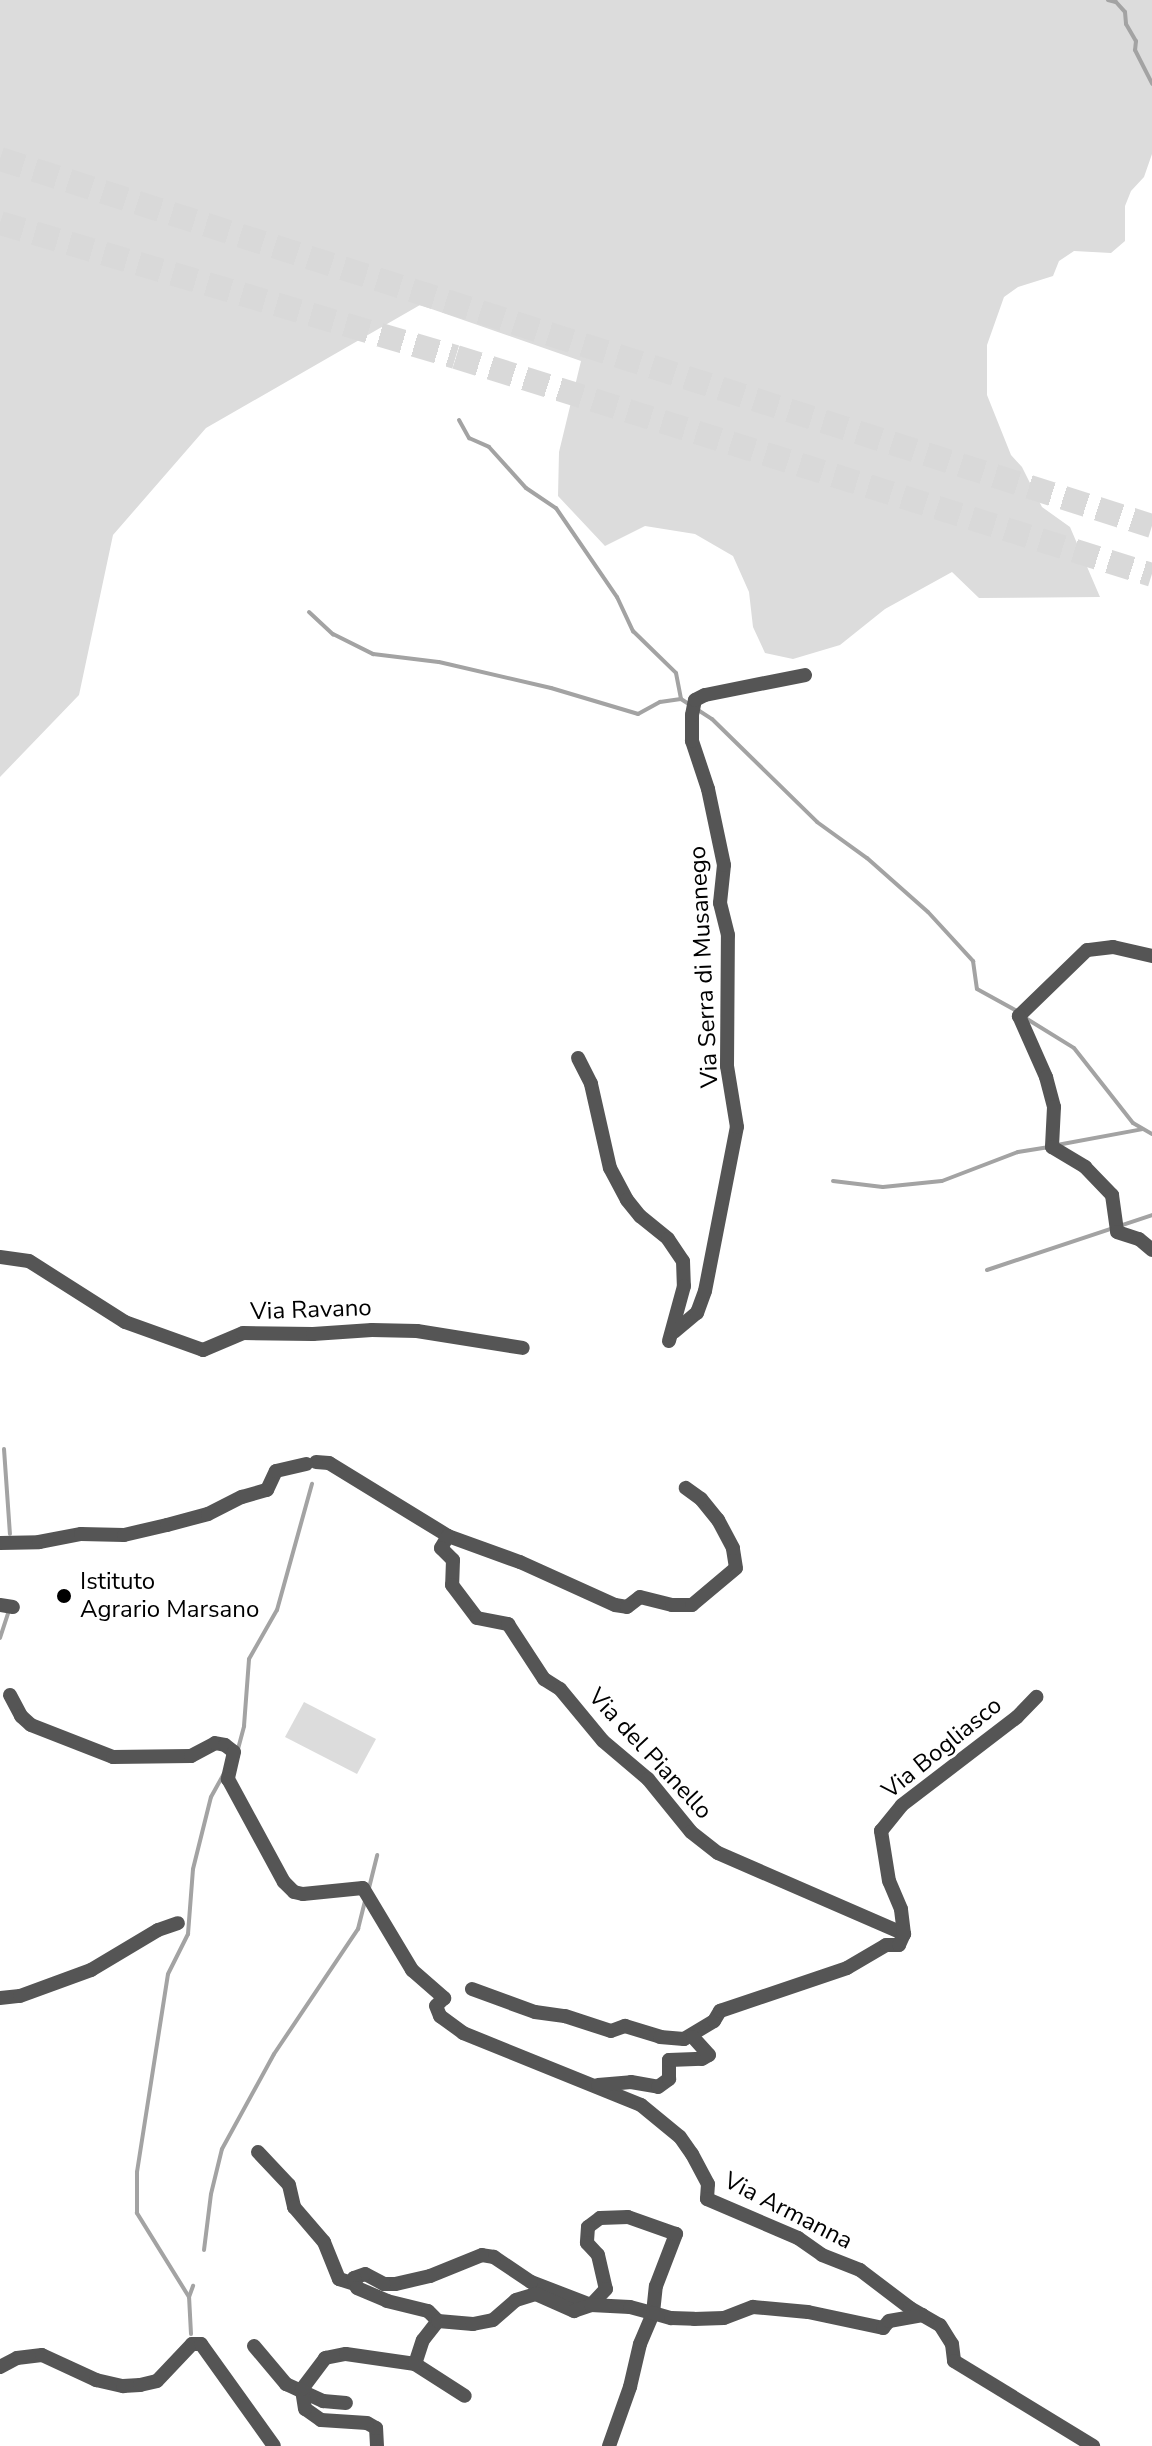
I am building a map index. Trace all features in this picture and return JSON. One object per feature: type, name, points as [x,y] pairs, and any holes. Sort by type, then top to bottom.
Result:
[{"type":"street","name":"Via Serra di Musanego","points":[[578,1058],[591,1084],[610,1168],[627,1200],[640,1216],[668,1239],[683,1261],[684,1286],[669,1334],[697,1313],[705,1291],[737,1127],[727,1066],[728,935],[720,903],[724,865],[708,789],[692,741],[695,700],[705,695],[805,675]]},
{"type":"street","points":[[1152,956],[1113,947],[1087,950],[1019,1016],[1046,1077],[1054,1107],[1052,1147],[1085,1167],[1112,1195],[1117,1232],[1139,1239],[1152,1250]]},
{"type":"street","name":"Via Ravano","points":[[0,1257],[29,1261],[125,1322],[203,1350],[243,1333],[372,1330],[417,1331],[523,1348]]},
{"type":"street","points":[[0,1543],[39,1542],[81,1534],[124,1535],[167,1525],[208,1514],[242,1497],[267,1490],[276,1471],[317,1463],[448,1536],[520,1562],[615,1605],[627,1607],[640,1597],[672,1605],[692,1605],[736,1568],[733,1548],[718,1520],[701,1499],[686,1488]]},
{"type":"street","name":"Via del Pianello","points":[[448,1536],[441,1548],[453,1560],[452,1585],[477,1618],[508,1624],[544,1679],[560,1689],[603,1741],[648,1779],[691,1832],[718,1853],[904,1934]]},
{"type":"street","name":"Via Armanna","points":[[10,1695],[21,1716],[31,1725],[113,1757],[191,1756],[215,1743],[225,1745],[234,1752],[228,1779],[284,1882],[294,1892],[363,1888],[412,1970],[444,1998],[436,2006],[440,2016],[463,2033],[598,2085],[641,2105],[680,2137],[708,2184],[707,2199],[798,2238],[822,2255],[860,2270],[940,2325],[952,2344],[954,2361],[1093,2446]]},
{"type":"street","name":"Via Bogliasco","points":[[904,1934],[901,1909],[889,1881],[881,1831],[902,1805],[1017,1717],[1036,1697]]},
{"type":"street","points":[[0,1998],[20,1996],[91,1970],[158,1930],[178,1923]]},
{"type":"street","points":[[693,2037],[698,2028],[714,2021],[720,2011],[847,1968],[886,1945],[899,1945],[904,1934]]},
{"type":"street","points":[[472,1989],[535,2012],[565,2016],[611,2031],[625,2026],[660,2037],[693,2037],[709,2055],[702,2059],[669,2060],[669,2079],[658,2087],[631,2082],[598,2085]]},
{"type":"street","points":[[258,2152],[289,2185],[294,2207],[324,2242],[339,2279],[387,2301],[428,2311],[438,2321],[483,2323],[493,2320],[516,2300],[528,2295],[545,2297],[574,2311],[591,2305],[606,2289],[598,2255],[587,2243],[588,2227],[600,2218],[628,2217],[676,2234],[656,2286],[653,2313],[637,2352],[630,2387],[609,2446]]},
{"type":"street","points":[[354,2284],[359,2274],[384,2284],[430,2276],[482,2255],[494,2257],[531,2282],[591,2305],[630,2307],[694,2319],[724,2318],[753,2307],[808,2312],[883,2328],[889,2321],[901,2317],[922,2315]]},
{"type":"street","points":[[415,2364],[423,2340],[438,2321]]},
{"type":"street","points":[[0,2367],[17,2358],[42,2355],[96,2380],[123,2386],[140,2385],[157,2381],[192,2344],[201,2344],[274,2446]]},
{"type":"street","points":[[254,2346],[286,2384],[323,2401],[346,2403]]},
{"type":"street","points":[[377,2446],[376,2428],[367,2423],[321,2420],[305,2409],[302,2389],[325,2358],[346,2354],[415,2364],[465,2396]]},
{"type":"shaded area","points":[[0,0],[1152,0],[1152,154],[1144,177],[1131,191],[1125,206],[1125,241],[1111,253],[1074,251],[1059,261],[1053,276],[1018,287],[1004,297],[987,345],[987,395],[1011,455],[1022,467],[1042,507],[1070,527],[1100,597],[979,598],[952,572],[885,609],[840,645],[793,659],[765,653],[753,627],[749,592],[733,556],[695,534],[645,526],[605,546],[558,496],[559,452],[581,361],[420,305],[206,428],[113,535],[79,695],[0,777]]},
{"type":"shaded area","points":[[304,1702],[376,1739],[357,1774],[285,1737]]},
{"type":"waterway","points":[[1108,0],[1116,2],[1125,12],[1126,24],[1136,41],[1135,50],[1152,84]]},
{"type":"waterway","points":[[459,420],[469,438],[489,447],[526,488],[556,508],[617,597],[633,631],[676,673],[681,699],[712,719],[817,822],[867,858],[928,912],[973,961],[977,989],[1017,1011]]},
{"type":"waterway","points":[[309,612],[333,634],[373,654],[439,662],[551,688],[638,714],[660,702],[681,699]]},
{"type":"waterway","points":[[1027,1019],[1074,1048],[1133,1123],[1152,1134]]},
{"type":"waterway","points":[[1057,1145],[1143,1129]]},
{"type":"waterway","points":[[833,1181],[883,1187],[942,1181],[1018,1152],[1048,1147]]},
{"type":"waterway","points":[[987,1270],[1152,1215]]},
{"type":"waterway","points":[[4,1449],[10,1534]]},
{"type":"waterway","points":[[238,1749],[244,1726],[249,1659],[277,1610],[312,1484]]},
{"type":"waterway","points":[[0,1638],[8,1613]]},
{"type":"waterway","points":[[191,2334],[189,2297],[137,2213],[137,2172],[168,1974],[188,1934],[193,1869],[211,1797],[224,1774]]},
{"type":"waterway","points":[[369,1888],[377,1855]]},
{"type":"waterway","points":[[204,2250],[211,2194],[222,2149],[274,2054],[358,1929],[365,1900]]},
{"type":"waterway","points":[[189,2297],[193,2286]]},
{"type":"tunnel","points":[[0,159],[1152,526]]},
{"type":"tunnel","points":[[0,223],[456,357],[1152,575]]},
{"type":"place","name":"Istituto Agrario Marsano","points":[[64,1596]]}]
